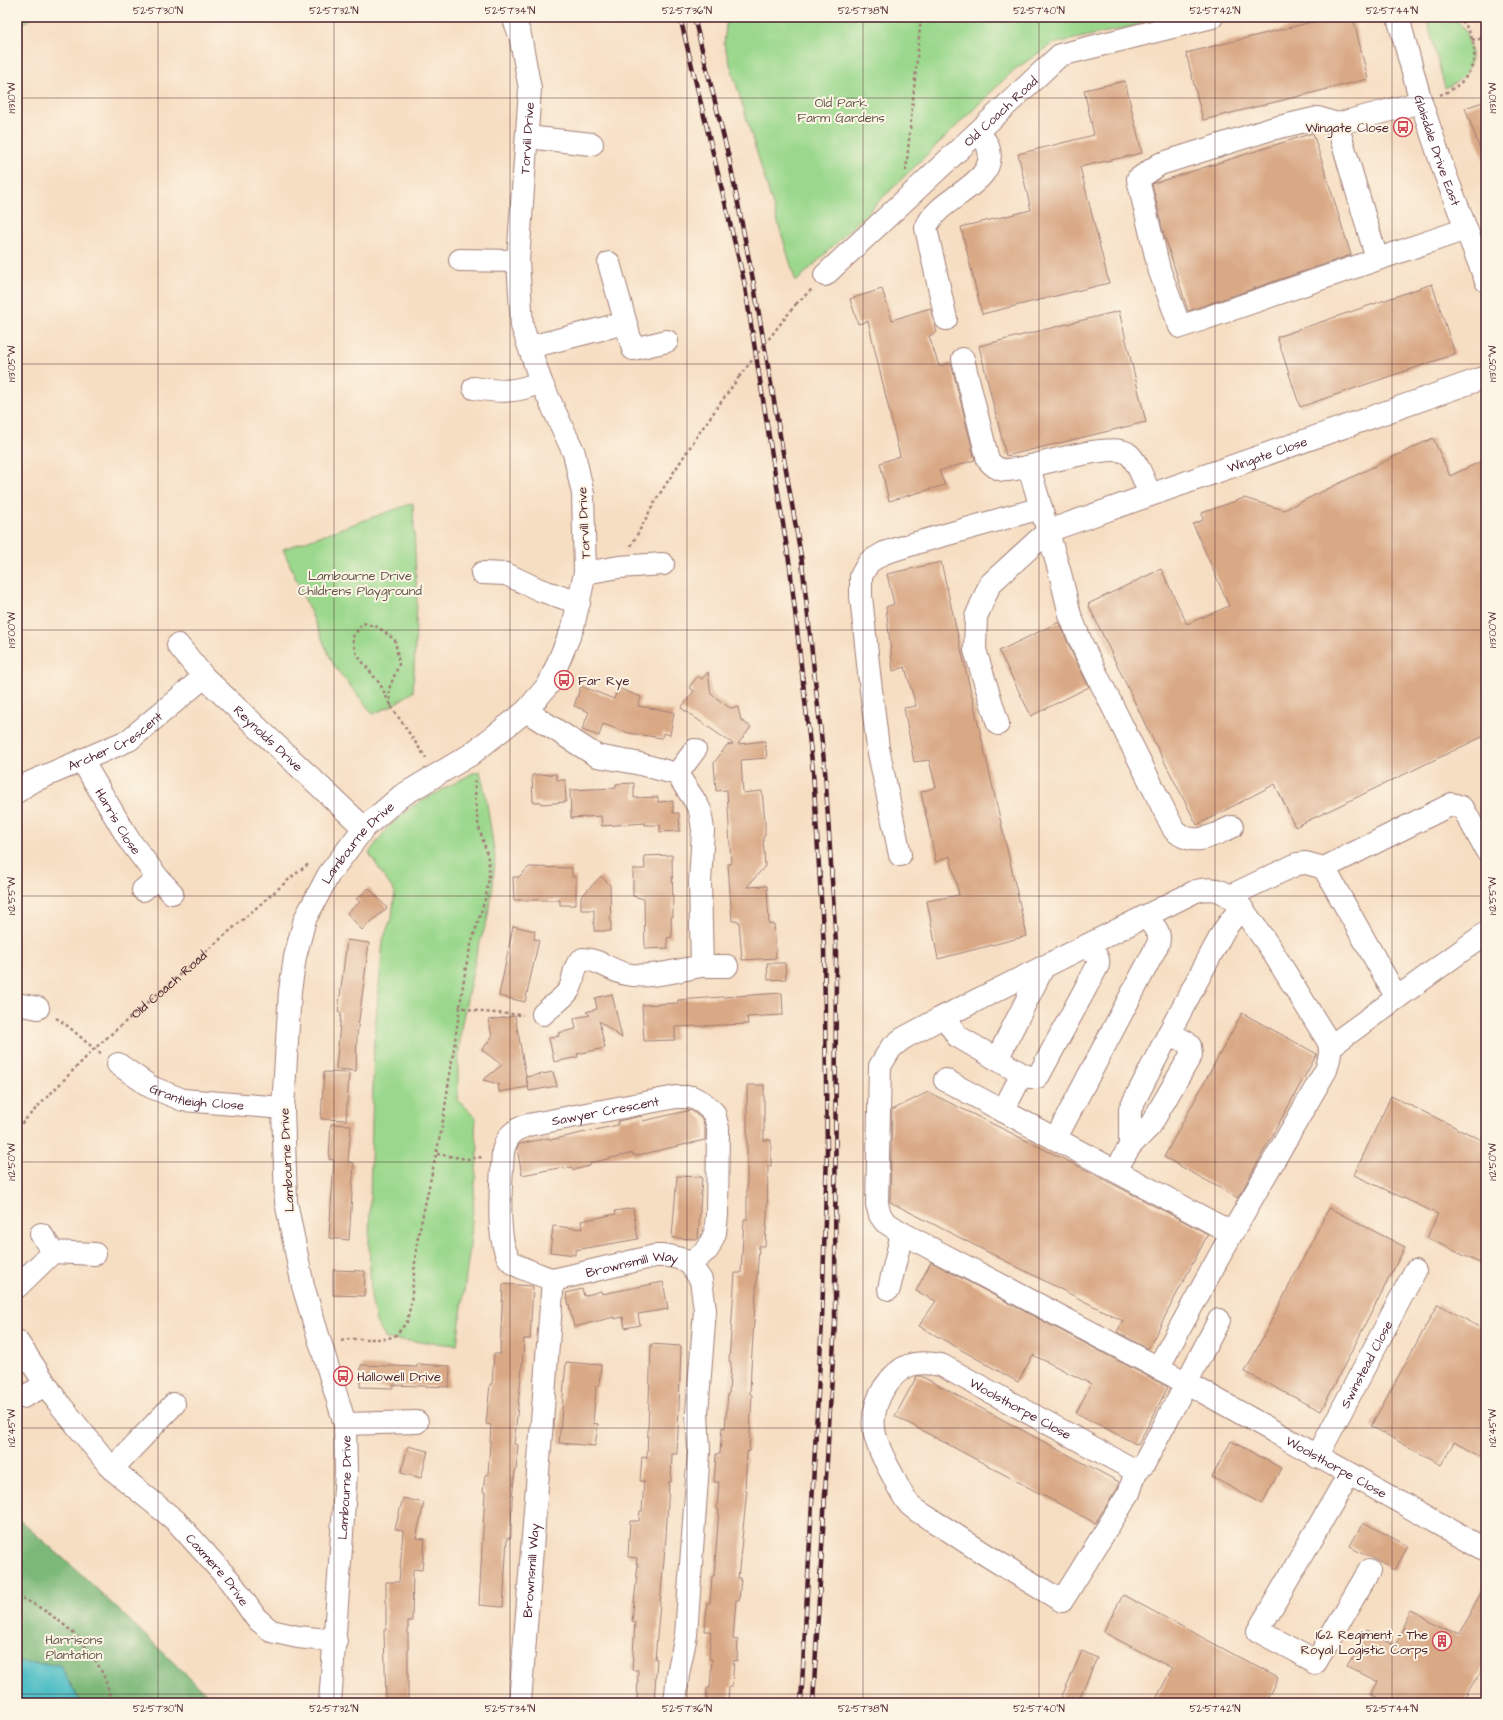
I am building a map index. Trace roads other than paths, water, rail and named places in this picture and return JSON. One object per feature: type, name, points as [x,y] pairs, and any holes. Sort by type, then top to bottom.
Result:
[{"type":"street","name":"Torvill Drive","points":[[513,17],[520,35],[530,89],[518,261],[522,326],[541,382],[574,453],[583,494],[586,573],[573,627],[549,684],[526,711]]},
{"type":"street","name":"Old Coach Road","points":[[825,275],[1060,55],[1212,17]]},
{"type":"street","name":"Glaisdale Drive East","points":[[1398,17],[1421,102],[1444,171],[1486,281]]},
{"type":"street","points":[[1421,102],[1337,124],[1318,118],[1271,129],[1160,164],[1138,179],[1159,269],[1180,327],[1466,229]]},
{"type":"street","points":[[1337,124],[1377,259]]},
{"type":"street","points":[[946,319],[926,228],[928,221],[942,206],[978,181],[986,173],[990,156],[987,144],[978,132]]},
{"type":"street","points":[[527,137],[592,144]]},
{"type":"street","points":[[460,260],[518,261]]},
{"type":"street","points":[[609,263],[633,349],[667,342]]},
{"type":"street","points":[[530,347],[625,323]]},
{"type":"street","points":[[963,359],[988,460],[993,466],[1003,470],[1029,467],[1095,451],[1122,451],[1127,453],[1134,461],[1150,496]]},
{"type":"street","name":"Wingate Close","points":[[1048,532],[1486,377]]},
{"type":"street","points":[[474,388],[498,392],[523,389],[541,382]]},
{"type":"street","points":[[1029,467],[1060,573],[1070,615],[1083,647],[1174,830],[1182,837],[1190,840],[1204,838],[1232,827]]},
{"type":"street","points":[[900,855],[878,748],[867,658],[861,596],[861,576],[869,562],[884,554],[1038,498]]},
{"type":"street","points":[[998,724],[975,650],[976,617],[990,584],[1048,532]]},
{"type":"street","points":[[586,573],[663,564]]},
{"type":"street","points":[[482,573],[506,574],[540,590],[579,603]]},
{"type":"street","name":"Reynolds Drive","points":[[178,645],[204,677],[364,828]]},
{"type":"street","name":"Archer Crescent","points":[[17,792],[29,783],[83,762],[129,740],[204,677]]},
{"type":"street","points":[[526,711],[597,756],[636,763],[676,774],[693,798],[700,810],[703,830],[700,882],[702,966]]},
{"type":"street","name":"Lambourne Drive","points":[[330,1703],[336,1640],[346,1472],[345,1424],[323,1349],[302,1286],[286,1202],[283,1108],[290,991],[295,957],[305,919],[328,874],[364,828],[400,796],[470,755],[526,711]]},
{"type":"street","points":[[676,774],[695,750]]},
{"type":"street","name":"Harris Close","points":[[83,762],[158,887]]},
{"type":"street","points":[[1130,1146],[1130,1109],[1224,930],[1236,902],[1297,864],[1306,863],[1324,868],[1452,804],[1461,806],[1464,810],[1486,850]]},
{"type":"street","points":[[1324,868],[1397,998]]},
{"type":"street","name":"Woolsthorpe Close","points":[[1236,902],[1216,889],[1196,891],[902,1039],[891,1048],[880,1066],[877,1204],[880,1215],[885,1222],[902,1234],[1187,1383],[1317,1457],[1486,1550]]},
{"type":"street","points":[[1158,1368],[1232,1233],[1326,1070],[1329,1060],[1331,1046],[1269,946],[1236,902]]},
{"type":"street","points":[[1056,1138],[1158,944],[1160,936],[1157,930],[1144,917]]},
{"type":"street","points":[[1331,1046],[1486,933]]},
{"type":"street","points":[[945,1017],[957,1036],[1022,1074],[1033,1078],[1039,1074],[1096,969],[1099,961],[1087,946]]},
{"type":"street","points":[[543,1014],[568,991],[578,961],[583,959],[596,961],[613,970],[639,976],[702,966],[727,966]]},
{"type":"street","points":[[997,1059],[1043,968]]},
{"type":"street","points":[[17,1004],[38,1008]]},
{"type":"street","points":[[1116,1170],[1130,1146],[1150,1126],[1191,1055],[1190,1046],[1186,1042],[1169,1033]]},
{"type":"street","name":"Grantleigh Close","points":[[118,1064],[151,1087],[183,1100],[283,1108]]},
{"type":"street","points":[[1003,1110],[1022,1074]]},
{"type":"street","points":[[945,1080],[1232,1233]]},
{"type":"street","name":"Sawyer Crescent","points":[[553,1280],[517,1265],[510,1260],[506,1252],[500,1228],[503,1151],[506,1141],[518,1128],[528,1125],[676,1097],[692,1097],[704,1103],[714,1113],[718,1128],[717,1216],[715,1233],[708,1249],[690,1264]]},
{"type":"street","points":[[41,1234],[53,1252]]},
{"type":"street","points":[[889,1289],[902,1234]]},
{"type":"street","points":[[17,1287],[53,1252],[95,1254]]},
{"type":"street","name":"Brownsmill Way","points":[[520,1703],[553,1280],[655,1256],[670,1256],[681,1259],[690,1264],[701,1280],[705,1310],[696,1413],[699,1451],[687,1620],[675,1703]]},
{"type":"street","name":"Swinstead Close","points":[[1317,1457],[1415,1271]]},
{"type":"street","points":[[1136,1471],[1144,1464],[1219,1320]]},
{"type":"street","name":"Caxmere Drive","points":[[17,1341],[57,1401],[112,1469],[176,1521],[230,1581],[256,1618],[271,1631],[298,1637],[336,1640]]},
{"type":"street","name":"Woolsthorpe Close","points":[[917,1362],[941,1365],[1136,1471],[1129,1493],[1062,1601],[982,1553],[910,1504],[880,1452],[874,1432],[873,1415],[878,1399],[889,1381],[904,1367],[917,1362]]},
{"type":"street","points":[[23,1397],[46,1385]]},
{"type":"street","points":[[112,1469],[174,1404]]},
{"type":"street","points":[[345,1424],[417,1422]]},
{"type":"street","points":[[1349,1474],[1258,1631],[1316,1662],[1369,1571]]},
{"type":"water","points":[[17,1662],[60,1665],[81,1703],[17,1703]]},
{"type":"railway","points":[[680,17],[744,281],[790,567],[813,771],[824,946],[827,1151],[822,1321],[801,1703]]},
{"type":"railway","points":[[694,17],[729,158],[753,280],[802,562],[825,770],[836,944],[835,1322],[813,1703]]},
{"type":"place","name":"Wingate Close","points":[[1403,127]]},
{"type":"place","name":"Far Rye","points":[[564,680]]},
{"type":"place","name":"Hallowell Drive","points":[[343,1376]]},
{"type":"place","name":"162 Regiment - The Royal Logistic Corps","points":[[1442,1641]]},
{"type":"park label","name":"Old Park Farm Gardens","points":[[841,110]]},
{"type":"park label","name":"Lambourne Drive Childrens Playground","points":[[360,582]]},
{"type":"park label","name":"Harrisons Plantation","points":[[74,1646]]}]
